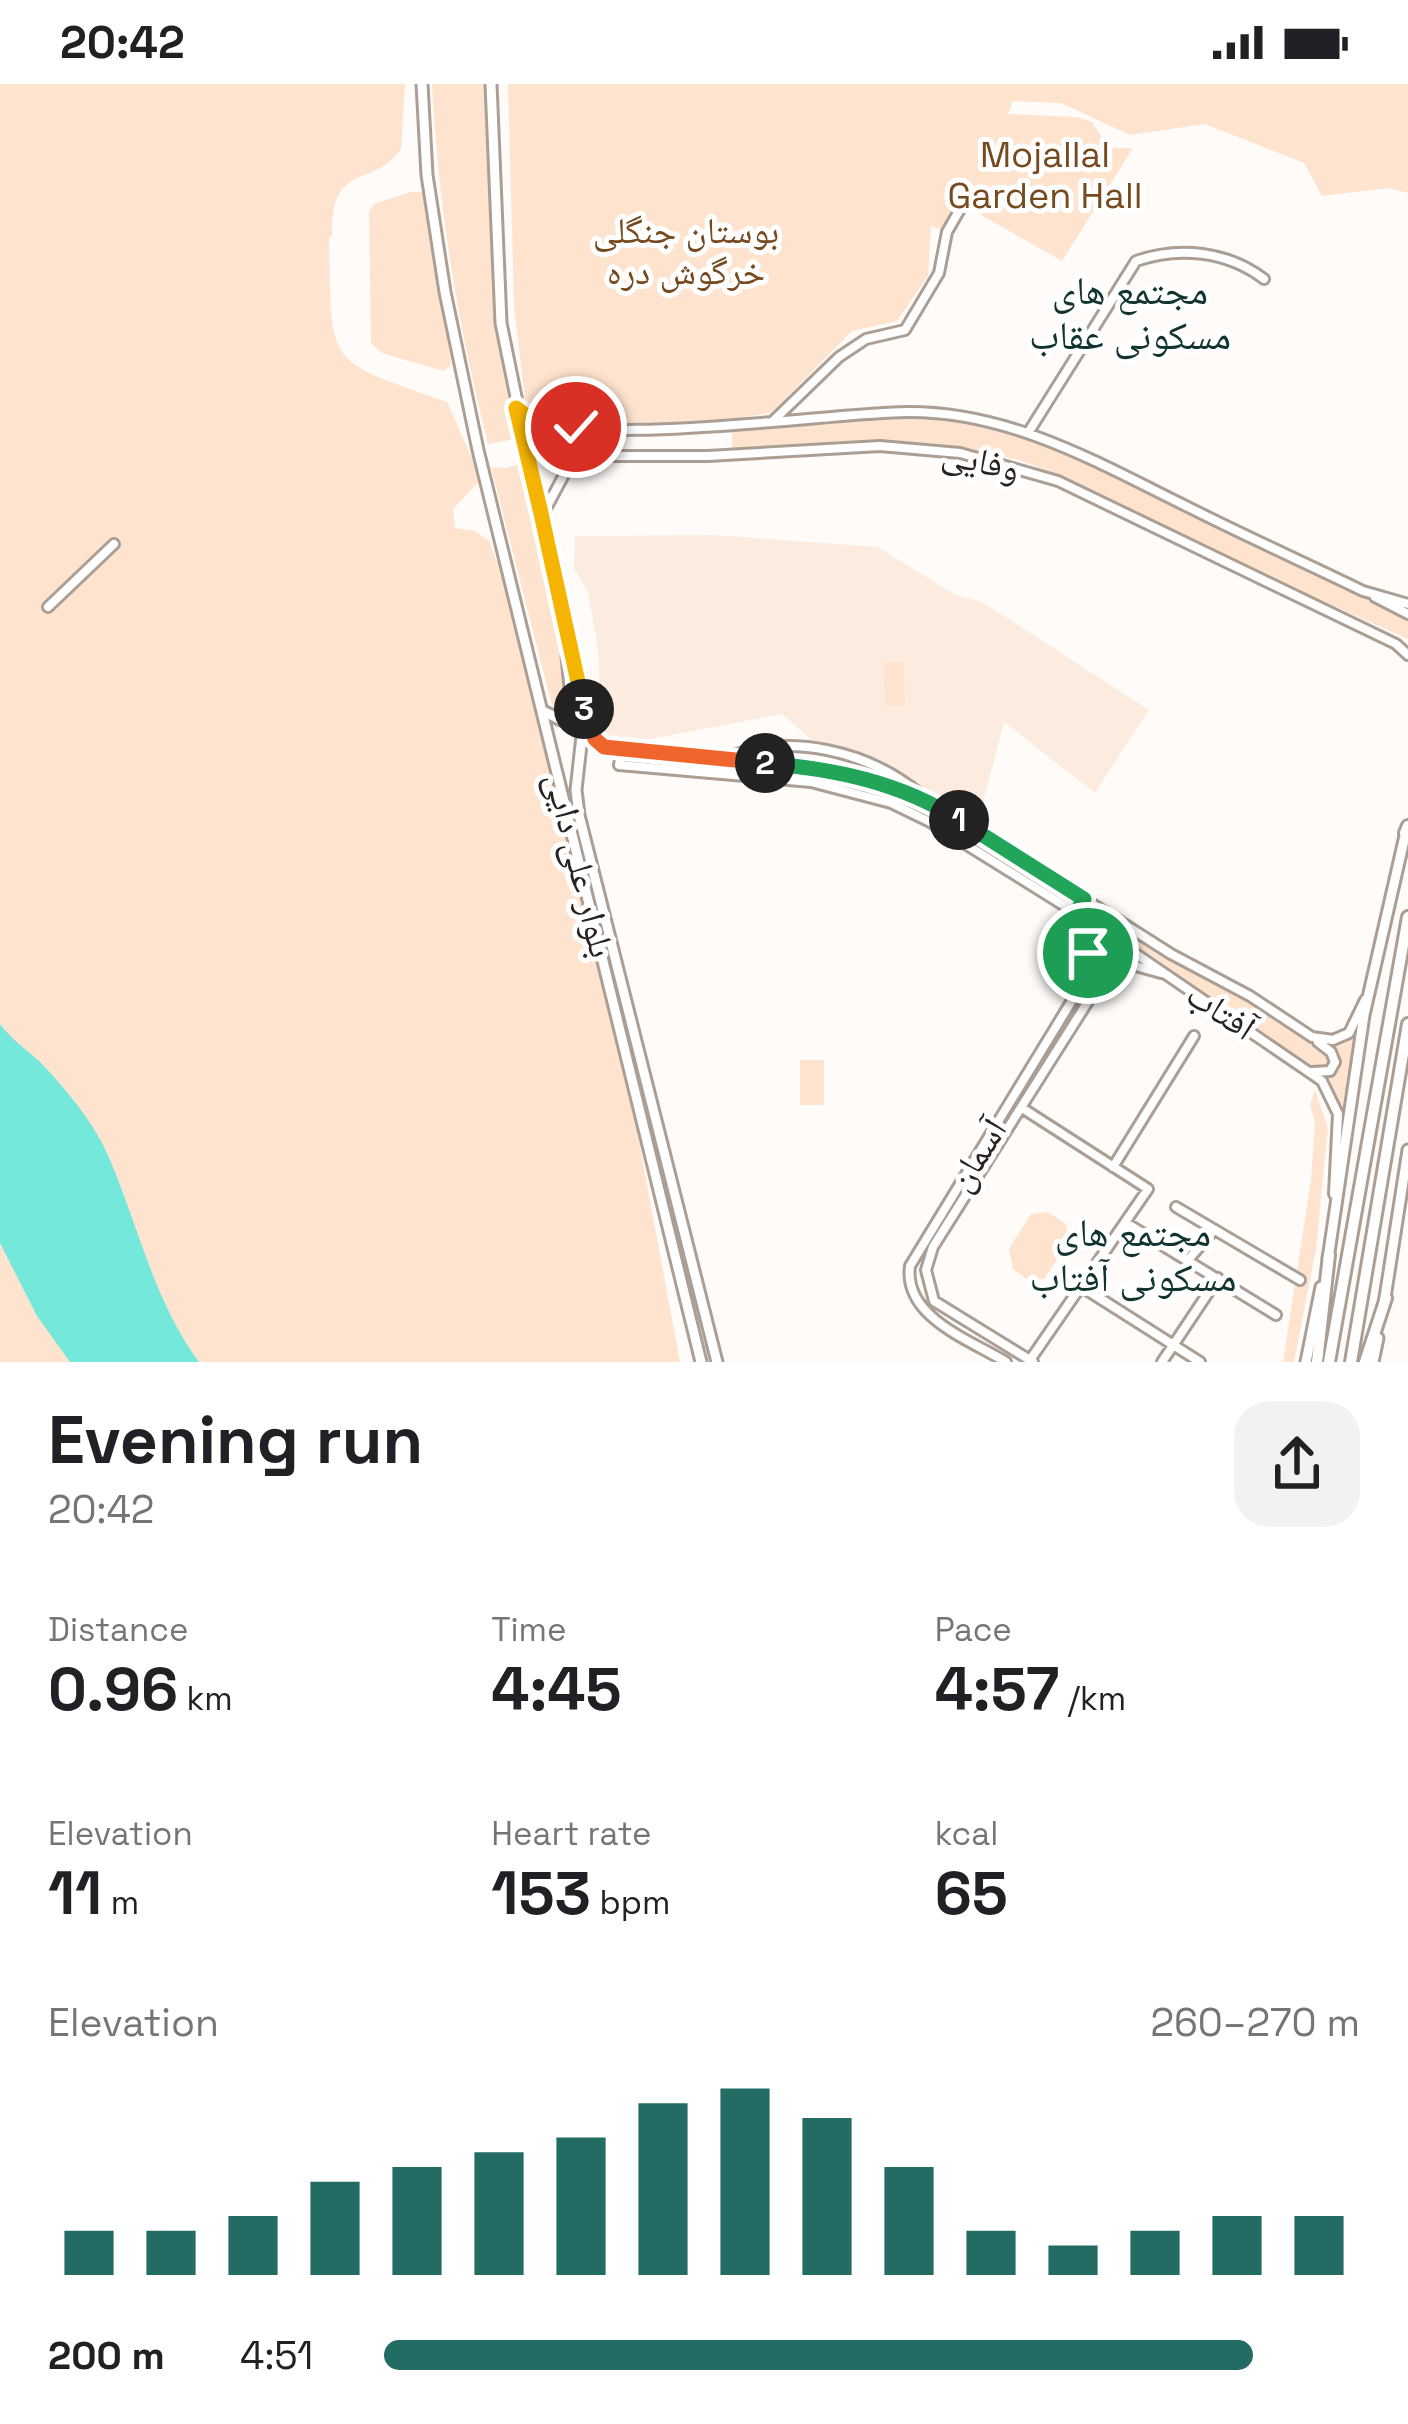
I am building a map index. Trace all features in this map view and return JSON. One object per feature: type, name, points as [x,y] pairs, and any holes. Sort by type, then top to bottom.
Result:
[{"type":"highway","points":[[1329,1362],[1408,917]]},
{"type":"highway","points":[[1351,1362],[1408,1024]]},
{"type":"highway","points":[[1317,1362],[1329,1255]]},
{"type":"highway","points":[[1369,1362],[1385,1298]]},
{"type":"main road","name":"بلوار علی دایی","points":[[422,84],[427,175],[445,292],[478,450],[701,1362]]},
{"type":"main road","name":"بلوار علی دایی","points":[[491,84],[501,323],[582,706],[576,790],[579,815],[718,1362]]},
{"type":"main road","points":[[543,711],[562,720],[572,709],[565,628]]},
{"type":"main road","points":[[1306,1362],[1329,1255],[1369,991],[1407,827]]},
{"type":"main road","points":[[1385,1298],[1408,1150]]},
{"type":"main road","points":[[1394,1256],[1408,1210]]},
{"type":"street","points":[[771,423],[839,357],[866,339],[904,330],[939,273],[946,232],[963,204]]},
{"type":"street","points":[[1028,433],[1136,261],[1161,252],[1194,251],[1247,267],[1264,280]]},
{"type":"street","name":"وفایی","points":[[516,408],[538,424],[576,427],[698,428],[908,412],[972,418],[1076,451],[1363,591],[1408,604]]},
{"type":"street","points":[[576,427],[560,435],[557,446],[561,451],[612,456]]},
{"type":"street","name":"وفایی","points":[[542,516],[565,473],[579,463],[612,456],[880,446],[986,458],[1058,482],[1396,644],[1408,656]]},
{"type":"street","points":[[48,607],[114,544]]},
{"type":"street","points":[[1363,591],[1408,614]]},
{"type":"street","points":[[1396,644],[1408,644]]},
{"type":"street","name":"آفتاب","points":[[582,706],[595,739],[604,747],[818,768],[926,798],[1171,954],[1250,996],[1312,1037]]},
{"type":"street","points":[[722,760],[751,748],[793,746],[839,753],[895,773],[926,798]]},
{"type":"street","name":"آفتاب","points":[[628,750],[620,754],[619,765],[811,782],[891,803],[930,822],[1076,913],[1312,1072],[1331,1093],[1338,1114],[1335,1207]]},
{"type":"street","points":[[1084,899],[1076,913],[1088,960],[1097,952],[1109,955],[1107,975]]},
{"type":"street","name":"آسمان","points":[[1006,1362],[923,1311],[914,1296],[910,1266],[1076,996],[1088,960]]},
{"type":"street","points":[[1107,975],[1125,965],[1138,965],[1175,979]]},
{"type":"street","name":"آسمان","points":[[1031,1361],[934,1300],[926,1270],[933,1247],[1107,975]]},
{"type":"street","points":[[1312,1037],[1333,1040],[1349,1033],[1369,991]]},
{"type":"street","points":[[1113,1167],[1194,1036]]},
{"type":"street","points":[[1312,1037],[1331,1052],[1335,1062],[1325,1074],[1312,1072]]},
{"type":"street","points":[[1022,1108],[1148,1190],[1031,1361]]},
{"type":"street","points":[[1176,1207],[1300,1280]]},
{"type":"street","points":[[1126,1222],[1276,1315]]},
{"type":"street","points":[[1188,1260],[1214,1230]]},
{"type":"street","points":[[1162,1362],[1218,1278]]},
{"type":"street","points":[[1082,1287],[1200,1362]]},
{"type":"shaded area","points":[[714,535],[878,547],[954,594],[984,603],[1149,710],[1095,793],[1004,722],[979,818],[871,758],[813,741],[782,714],[624,744],[608,743],[602,734],[598,649],[588,592],[574,568],[575,536]]},
{"type":"green space","points":[[0,84],[405,84],[401,149],[378,169],[346,185],[333,212],[329,237],[335,336],[356,365],[447,402],[481,479],[453,509],[455,528],[475,531],[489,541],[518,615],[558,801],[623,1055],[680,1362],[0,1362]]},
{"type":"green space","points":[[432,84],[486,84],[494,312],[515,439],[488,444],[477,399],[444,221]]},
{"type":"green space","name":"بوستان جنگلی خرگوش دره","points":[[508,84],[1408,84],[1408,193],[1388,188],[1322,196],[1304,163],[1205,124],[1130,135],[1061,103],[1013,101],[1008,114],[1077,117],[1092,122],[1109,148],[1133,148],[1062,261],[963,205],[947,232],[931,226],[928,276],[897,321],[852,331],[771,413],[699,424],[551,421],[535,417],[526,408],[514,307]]},
{"type":"green space","points":[[423,192],[451,358],[443,371],[382,353],[371,343],[369,211],[374,204]]},
{"type":"green space","points":[[915,417],[962,422],[1051,446],[1403,613],[1408,616],[1408,639],[1019,460],[959,447],[893,441],[732,450],[732,430]]},
{"type":"green space","points":[[523,463],[568,698],[566,711],[554,713],[491,467]]},
{"type":"green space","points":[[904,662],[905,706],[885,706],[883,663]]},
{"type":"green space","points":[[1086,909],[1158,954],[1291,1024],[1330,1056],[1327,1070],[1310,1066],[1265,1040]]},
{"type":"green space","points":[[1360,1012],[1338,1170],[1339,1110],[1323,1077],[1336,1071],[1338,1057],[1324,1042],[1338,1042]]},
{"type":"green space","points":[[800,1060],[824,1060],[824,1105],[800,1105]]},
{"type":"green space","points":[[1315,1090],[1328,1128],[1316,1249],[1294,1362],[1283,1362],[1311,1180],[1315,1121],[1310,1106]]},
{"type":"green space","points":[[1048,1212],[1066,1224],[1068,1243],[1044,1279],[1028,1280],[1013,1269],[1009,1249],[1031,1214]]},
{"type":"water","points":[[0,1024],[60,1084],[97,1134],[170,1314],[199,1362],[70,1362],[37,1316],[0,1243]]},
{"type":"district","name":"مجتمع های مسکونی عقاب","points":[[1130,312]]},
{"type":"district","name":"مجتمع های مسکونی آفتاب","points":[[1133,1254]]},
{"type":"route","points":[[576,427],[538,424],[516,408],[582,706],[595,739],[604,747],[818,768],[924,797],[1084,899],[1076,913],[1088,953]]},
{"type":"park label","name":"Mojallal Garden Hall","points":[[1045,176]]}]
